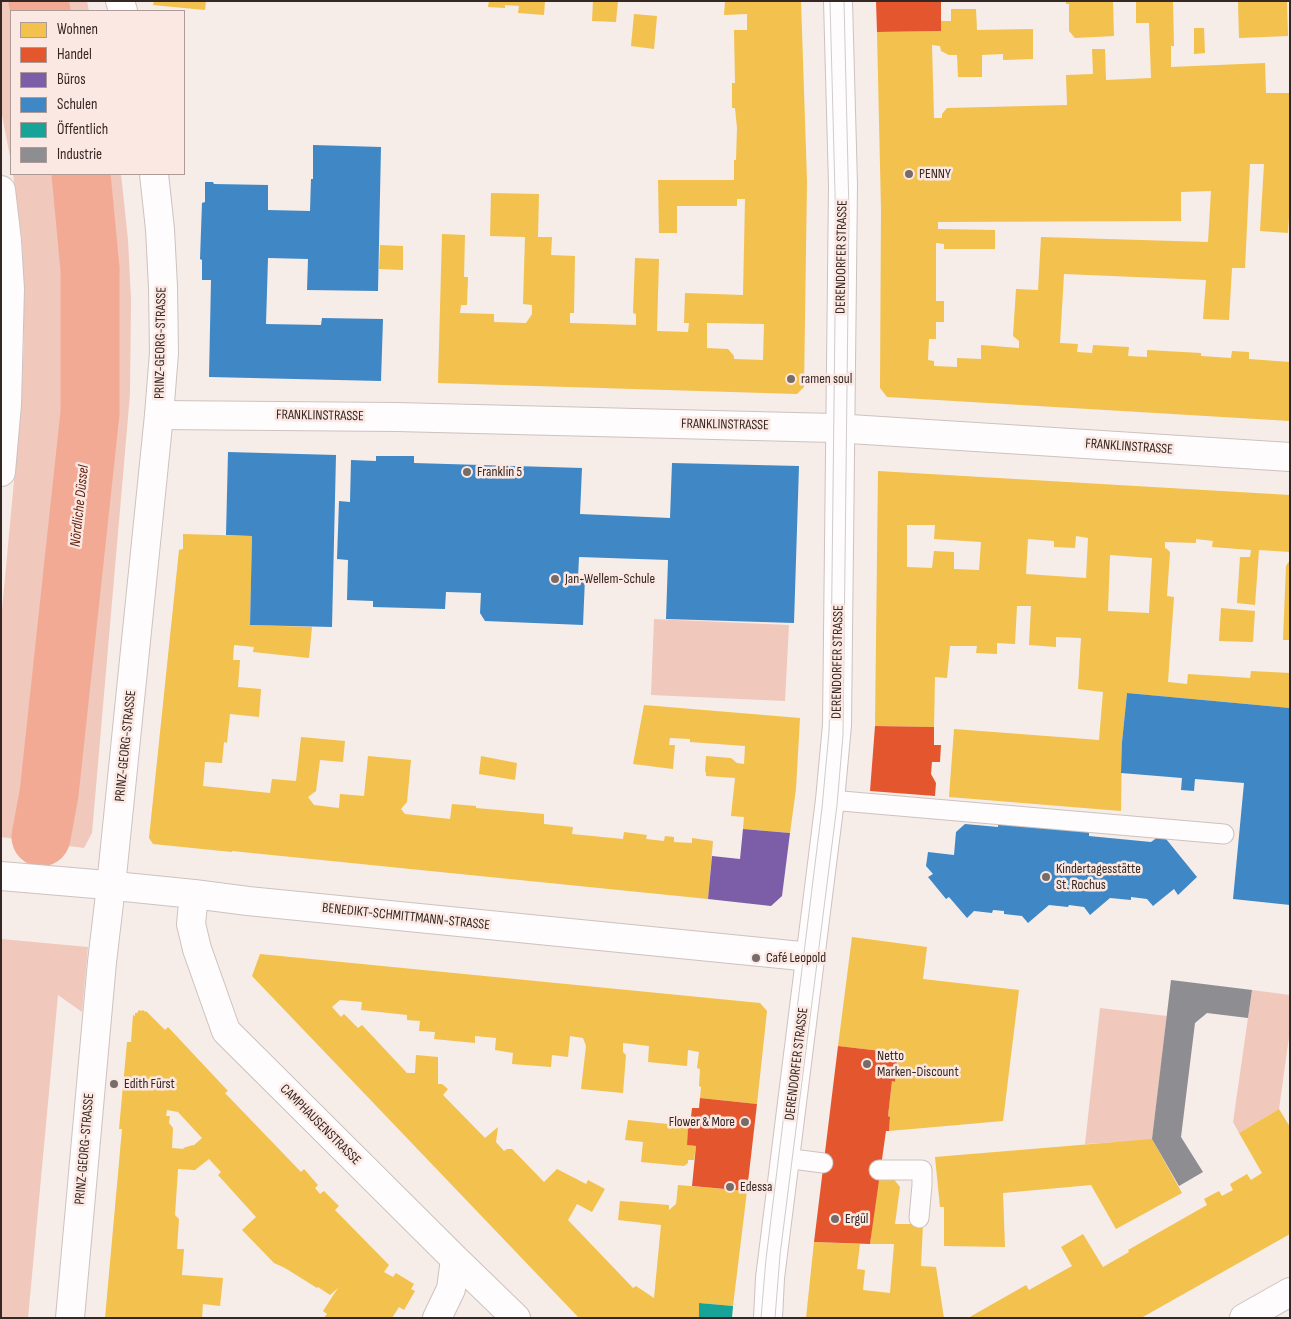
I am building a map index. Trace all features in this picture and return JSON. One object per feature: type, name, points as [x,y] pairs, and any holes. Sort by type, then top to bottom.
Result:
[{"type":"street","name":"DERENDORFER STRASSE","points":[[768,1318],[770,1278],[811,957],[837,725],[842,185],[838,1]]},
{"type":"street","name":"PRINZ-GEORG-STRASSE","points":[[70,1318],[102,962],[164,352],[160,229],[154,175]]},
{"type":"street","points":[[1,190],[10,289],[7,404],[1,472]]},
{"type":"street","name":"FRANKLINSTRASSE","points":[[159,415],[396,417],[840,428],[1290,457]]},
{"type":"street","name":"BENEDIKT-SCHMITTMANN-STRASSE","points":[[1,876],[811,957]]},
{"type":"street","name":"CAMPHAUSENSTRASSE","points":[[194,894],[191,924],[197,949],[226,1031],[516,1318]]},
{"type":"street","points":[[437,1318],[451,1289],[455,1259]]},
{"type":"street","points":[[1244,1318],[1290,1292]]},
{"type":"lane","points":[[830,800],[1224,834]]},
{"type":"lane","points":[[785,1158],[823,1163]]},
{"type":"lane","points":[[879,1170],[922,1170],[919,1218]]},
{"type":"shaded area","points":[[1,1],[87,1],[89,10],[10,10],[10,157],[1,110]]},
{"type":"shaded area","points":[[13,175],[121,175],[128,240],[131,299],[130,394],[92,833],[84,848],[1,837],[1,621],[21,405],[24,340],[22,240]]},
{"type":"shaded area","points":[[654,619],[789,625],[785,701],[651,695]]},
{"type":"shaded area","points":[[1,939],[88,947],[82,1012],[58,995],[28,1318],[1,1318]]},
{"type":"shaded area","points":[[1252,990],[1290,995],[1290,1030],[1279,1109],[1239,1133],[1233,1122]]},
{"type":"shaded area","points":[[1100,1008],[1167,1016],[1152,1140],[1085,1144]]},
{"type":"building: Wohnen","points":[[154,1],[206,1],[205,10],[153,5]]},
{"type":"building: Wohnen","points":[[489,1],[545,1],[544,15],[518,13],[519,6],[505,5],[505,8],[488,7]]},
{"type":"building: Wohnen","points":[[593,1],[618,1],[616,22],[592,21]]},
{"type":"building: Wohnen","points":[[725,1],[801,1],[807,181],[804,387],[797,394],[438,383],[442,234],[465,235],[464,277],[468,277],[467,305],[461,305],[460,313],[494,314],[494,322],[526,323],[532,314],[532,305],[523,304],[525,237],[490,236],[491,193],[539,194],[538,237],[552,237],[551,255],[575,256],[574,313],[570,313],[570,323],[636,325],[636,314],[633,313],[635,258],[659,259],[657,331],[688,332],[689,323],[684,323],[685,293],[743,295],[745,199],[737,199],[737,206],[677,206],[677,233],[659,233],[658,180],[734,180],[737,128],[735,108],[732,108],[732,83],[735,83],[734,30],[747,30],[747,14],[724,15]],"holes":[[[707,323],[764,324],[763,360],[734,359],[734,356],[728,349],[707,348]]]},
{"type":"building: Wohnen","points":[[1066,1],[1113,1],[1114,36],[1075,38],[1069,31],[1069,4],[1066,4]]},
{"type":"building: Wohnen","points":[[1136,1],[1173,1],[1174,46],[1171,46],[1171,67],[1265,63],[1266,93],[1290,93],[1290,200],[1288,233],[1260,231],[1264,164],[1250,164],[1245,268],[1232,268],[1229,320],[1203,319],[1206,280],[1064,274],[1060,343],[1078,344],[1077,352],[1092,353],[1093,345],[1129,347],[1128,356],[1147,357],[1147,350],[1201,353],[1201,356],[1231,358],[1232,351],[1249,352],[1249,359],[1290,362],[1290,421],[887,397],[880,388],[881,210],[877,32],[941,31],[941,21],[951,21],[951,9],[976,9],[977,30],[1033,29],[1033,59],[1003,60],[1003,54],[982,55],[982,77],[958,77],[957,55],[949,55],[941,51],[940,46],[932,45],[934,118],[942,118],[942,114],[947,108],[1067,105],[1066,75],[1093,74],[1092,49],[1105,49],[1106,80],[1151,78],[1149,23],[1136,23]],"holes":[[[1211,191],[1208,242],[1041,237],[1038,290],[1016,289],[1013,336],[1019,341],[1019,348],[981,345],[981,359],[957,358],[957,367],[934,366],[934,361],[928,360],[929,339],[936,339],[936,322],[944,322],[944,301],[936,301],[936,243],[944,244],[944,249],[995,249],[995,230],[938,229],[938,222],[1181,221],[1181,192]]]},
{"type":"building: Wohnen","points":[[1238,1],[1287,1],[1288,36],[1239,38]]},
{"type":"building: Wohnen","points":[[634,14],[657,16],[654,49],[631,46]]},
{"type":"building: Wohnen","points":[[1194,28],[1204,28],[1205,53],[1194,54]]},
{"type":"building: Wohnen","points":[[380,245],[403,246],[403,270],[379,269]]},
{"type":"building: Wohnen","points":[[878,471],[1290,495],[1290,552],[1259,550],[1255,605],[1237,603],[1240,557],[1250,557],[1251,550],[1212,547],[1213,541],[1196,539],[1196,543],[1165,542],[1165,548],[1170,552],[1167,596],[1174,597],[1168,682],[1187,684],[1188,674],[1250,678],[1251,671],[1290,673],[1290,708],[1127,693],[1122,742],[1121,811],[949,797],[954,729],[1099,740],[1103,692],[1078,689],[1081,638],[1056,637],[1056,647],[1029,645],[1031,606],[1017,606],[1015,644],[997,643],[997,654],[976,653],[977,646],[950,646],[947,678],[935,677],[934,727],[875,726]],"holes":[[[907,525],[935,525],[934,539],[981,542],[979,570],[954,569],[954,552],[934,551],[932,568],[907,567]],[[1076,536],[1088,538],[1086,578],[1026,574],[1028,539],[1054,541],[1054,547],[1075,548]],[[1110,555],[1152,558],[1149,613],[1108,611]]]},
{"type":"building: Wohnen","points":[[183,534],[252,536],[250,625],[312,627],[309,658],[253,652],[254,647],[234,645],[233,660],[240,660],[238,687],[261,689],[259,717],[230,714],[227,743],[224,742],[222,763],[205,762],[203,786],[270,793],[272,779],[296,781],[301,737],[345,741],[343,762],[320,760],[316,791],[308,797],[314,805],[339,808],[340,794],[364,796],[368,756],[411,760],[407,802],[401,809],[405,814],[450,819],[452,804],[476,806],[476,808],[544,814],[544,824],[573,827],[572,834],[623,839],[624,832],[647,835],[646,839],[664,841],[665,836],[674,837],[674,842],[692,843],[692,838],[713,841],[708,899],[153,844],[149,838],[179,550],[183,549]]},
{"type":"building: Wohnen","points":[[1290,560],[1290,640],[1283,640],[1286,566]]},
{"type":"building: Wohnen","points":[[1221,608],[1255,611],[1253,642],[1219,641]]},
{"type":"building: Wohnen","points":[[644,705],[800,718],[796,789],[790,833],[743,829],[744,817],[731,816],[735,778],[706,776],[706,756],[731,758],[737,763],[744,764],[745,746],[690,742],[690,739],[670,738],[669,745],[675,745],[673,769],[633,764]]},
{"type":"building: Wohnen","points":[[481,756],[517,763],[515,780],[479,774]]},
{"type":"building: Wohnen","points":[[852,937],[927,947],[923,979],[1019,990],[1003,1121],[889,1131],[890,1117],[888,1116],[892,1081],[895,1082],[898,1053],[838,1046]]},
{"type":"building: Wohnen","points":[[260,954],[760,1003],[767,1011],[757,1104],[700,1098],[700,1069],[697,1068],[699,1052],[688,1050],[687,1066],[648,1062],[649,1046],[623,1043],[623,1052],[626,1055],[623,1093],[581,1089],[586,1046],[583,1038],[570,1036],[568,1057],[552,1055],[551,1067],[512,1064],[513,1053],[495,1050],[496,1038],[475,1036],[475,1043],[434,1039],[435,1032],[419,1031],[420,1021],[407,1020],[407,1015],[361,1010],[362,1002],[340,1000],[332,1007],[341,1017],[344,1014],[358,1028],[362,1025],[407,1073],[415,1073],[416,1055],[438,1057],[438,1084],[442,1084],[448,1089],[443,1095],[485,1138],[498,1127],[496,1142],[504,1151],[512,1149],[544,1182],[557,1169],[586,1184],[588,1180],[605,1189],[592,1212],[577,1204],[568,1220],[633,1288],[636,1286],[654,1298],[661,1225],[618,1220],[620,1201],[669,1205],[669,1210],[676,1204],[678,1185],[747,1191],[733,1306],[699,1303],[699,1318],[579,1318],[252,976]]},
{"type":"building: Wohnen","points":[[139,1010],[146,1011],[165,1030],[168,1027],[228,1091],[225,1093],[301,1172],[304,1169],[318,1185],[315,1188],[320,1194],[324,1191],[339,1206],[335,1210],[389,1265],[384,1272],[393,1277],[396,1273],[414,1284],[411,1289],[415,1291],[404,1310],[399,1307],[392,1318],[324,1318],[327,1314],[323,1311],[338,1288],[330,1295],[274,1263],[242,1230],[256,1217],[218,1175],[221,1172],[209,1159],[195,1170],[178,1169],[175,1215],[179,1219],[177,1249],[184,1249],[182,1275],[223,1278],[220,1306],[203,1304],[202,1318],[105,1318],[122,1129],[119,1129],[127,1042],[131,1042],[133,1015],[135,1016],[135,1013]],"holes":[[[167,1110],[178,1112],[202,1138],[193,1146],[184,1149],[172,1148],[173,1128],[169,1123],[170,1116],[166,1116]]]},
{"type":"building: Wohnen","points":[[1279,1109],[1290,1127],[1290,1234],[1141,1318],[968,1318],[1026,1285],[1029,1290],[1072,1266],[1061,1247],[1083,1234],[1103,1267],[1129,1252],[1128,1250],[1207,1205],[1204,1199],[1219,1191],[1222,1196],[1233,1190],[1230,1184],[1247,1174],[1251,1180],[1262,1173],[1239,1133]]},
{"type":"building: Wohnen","points":[[628,1120],[688,1126],[687,1145],[696,1146],[694,1160],[688,1160],[688,1163],[684,1166],[641,1162],[643,1142],[625,1140]]},
{"type":"building: Wohnen","points":[[1152,1139],[1182,1193],[1116,1229],[1091,1185],[1003,1193],[1005,1247],[944,1246],[944,1207],[940,1207],[935,1157]]},
{"type":"building: Wohnen","points":[[878,1176],[892,1177],[900,1187],[895,1224],[923,1224],[921,1266],[936,1267],[944,1318],[806,1318],[814,1242],[860,1244],[857,1269],[865,1270],[863,1290],[890,1293],[894,1244],[870,1244]]},
{"type":"building: Handel","points":[[876,1],[941,1],[941,31],[877,32]]},
{"type":"building: Handel","points":[[875,726],[934,727],[934,745],[941,745],[940,762],[932,762],[931,774],[936,783],[935,796],[870,791]]},
{"type":"building: Handel","points":[[838,1046],[898,1053],[895,1082],[892,1081],[888,1116],[890,1117],[889,1131],[886,1131],[870,1244],[814,1242]]},
{"type":"building: Handel","points":[[700,1098],[757,1104],[747,1191],[692,1186],[696,1146],[687,1145],[688,1126],[690,1126],[692,1108],[699,1108]]},
{"type":"building: Büros","points":[[743,829],[790,833],[782,896],[771,906],[708,899],[712,856],[740,859]]},
{"type":"building: Schulen","points":[[313,145],[381,147],[378,291],[307,290],[308,259],[268,258],[266,324],[321,325],[322,318],[383,319],[381,381],[209,377],[211,280],[202,280],[202,260],[200,259],[202,203],[205,202],[205,182],[213,182],[214,184],[268,185],[268,210],[310,211],[311,179],[313,179]]},
{"type":"building: Schulen","points":[[228,452],[336,455],[332,627],[250,625],[252,536],[226,535]]},
{"type":"building: Schulen","points":[[376,456],[414,456],[414,463],[582,468],[580,514],[670,518],[672,463],[799,466],[794,623],[666,619],[668,560],[579,557],[578,578],[585,578],[583,625],[485,621],[480,613],[481,593],[446,592],[445,609],[373,607],[373,601],[347,600],[348,560],[337,559],[339,501],[350,502],[351,460],[376,461]]},
{"type":"building: Schulen","points":[[1127,693],[1290,708],[1290,905],[1233,899],[1244,783],[1195,779],[1194,791],[1181,790],[1182,778],[1121,773]]},
{"type":"building: Schulen","points":[[998,821],[1089,830],[1089,836],[1151,842],[1162,834],[1197,877],[1178,895],[1174,889],[1153,906],[1147,899],[1131,897],[1131,900],[1110,898],[1090,915],[1084,907],[1049,905],[1028,923],[1022,916],[1004,914],[1004,911],[993,910],[992,913],[974,911],[967,918],[949,897],[946,899],[928,877],[933,874],[926,866],[928,852],[954,855],[956,832],[965,824],[998,827]]},
{"type":"building: Öffentlich","points":[[699,1303],[733,1306],[732,1318],[699,1318]]},
{"type":"building: Industrie","points":[[1171,980],[1252,990],[1248,1018],[1207,1013],[1195,1023],[1181,1137],[1203,1172],[1179,1186],[1152,1139]]},
{"type":"waterway","name":"Nördliche Düssel","points":[[38,1],[41,10]]},
{"type":"waterway","name":"Nördliche Düssel","points":[[41,837],[49,794],[90,413],[90,269],[81,175]]},
{"type":"tram line","points":[[761,1318],[766,1259],[822,808],[829,732],[836,231],[830,1]]},
{"type":"tram line","points":[[775,1318],[780,1255],[837,805],[843,735],[849,213],[844,1]]},
{"type":"place","name":"PENNY","points":[[909,174]]},
{"type":"place","name":"ramen soul","points":[[791,379]]},
{"type":"place","name":"Franklin 5","points":[[467,472]]},
{"type":"place","name":"Jan-Wellem-Schule","points":[[555,579]]},
{"type":"place","name":"Kindertagesstätte St. Rochus","points":[[1046,877]]},
{"type":"place","name":"Café Leopold","points":[[756,958]]},
{"type":"place","name":"Netto Marken-Discount","points":[[867,1064]]},
{"type":"place","name":"Edith Fürst","points":[[114,1084]]},
{"type":"place","name":"Flower & More","points":[[745,1122]]},
{"type":"place","name":"Edessa","points":[[730,1187]]},
{"type":"place","name":"Ergül","points":[[835,1219]]}]
